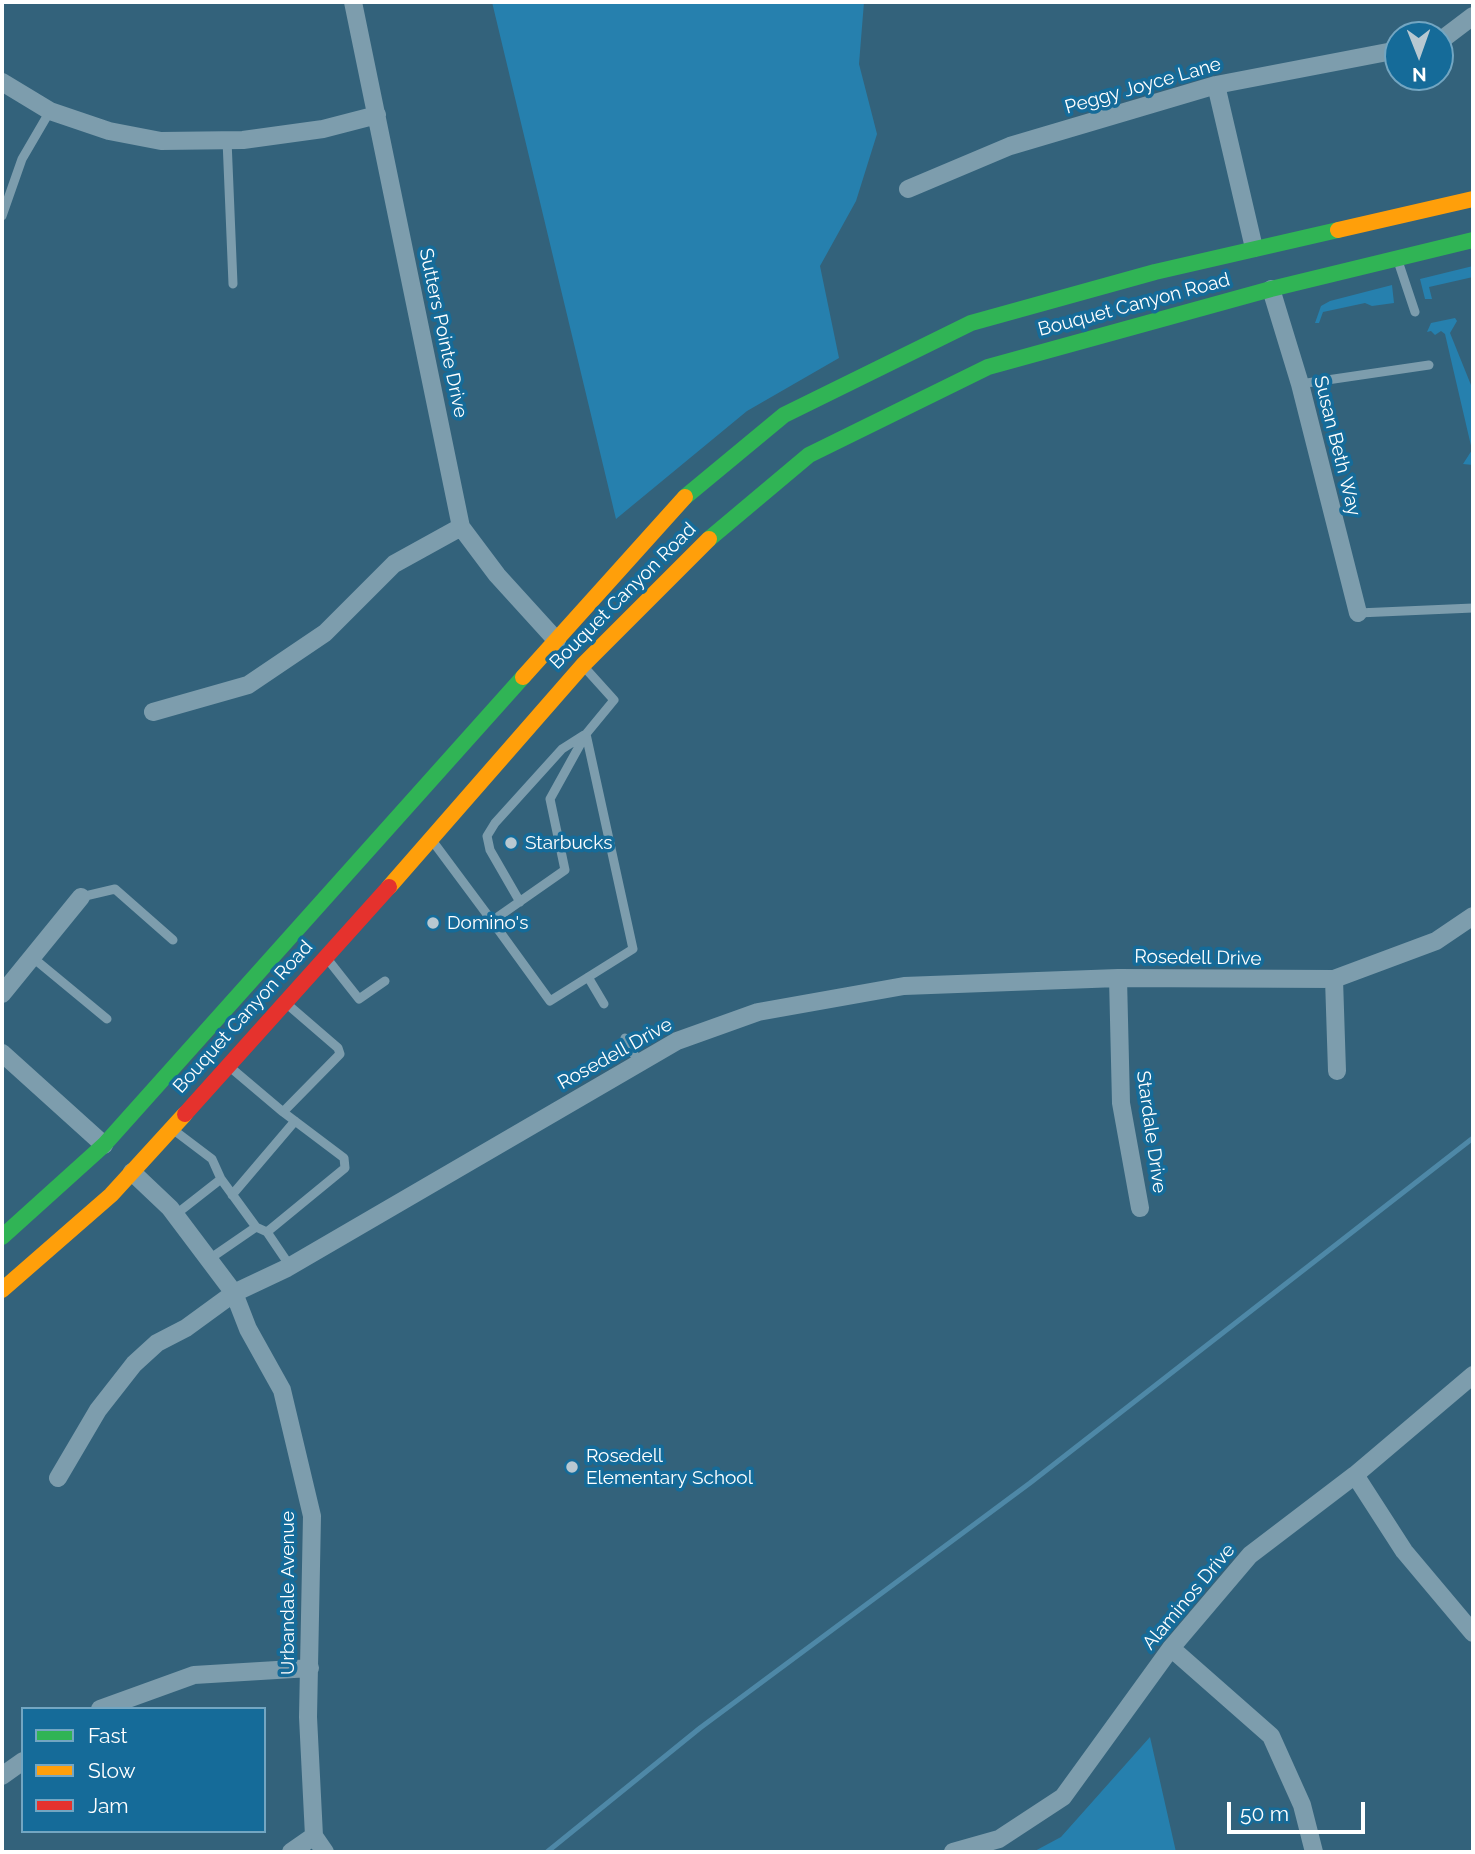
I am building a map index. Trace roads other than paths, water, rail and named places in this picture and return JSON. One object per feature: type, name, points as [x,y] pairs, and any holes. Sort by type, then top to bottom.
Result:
[{"type":"main road","name":"Bouquet Canyon Road","points":[[2,1237],[118,1159],[171,1128],[286,1003],[430,837],[690,491],[784,415],[971,323],[1254,248],[1473,199]]},
{"type":"main road","name":"Bouquet Canyon Road","points":[[2,1290],[111,1195],[118,1159],[483,723],[810,455],[988,367],[1271,289],[1473,240]]},
{"type":"main road","points":[[1254,248],[1271,289]]},
{"type":"main road","points":[[465,769],[483,723]]},
{"type":"main road","points":[[348,910],[374,904]]},
{"type":"street","name":"Sutters Pointe Drive","points":[[353,2],[461,527],[497,575],[570,653]]},
{"type":"street","points":[[1454,32],[1473,16]]},
{"type":"street","name":"Peggy Joyce Lane","points":[[908,189],[1010,146],[1216,85],[1384,53]]},
{"type":"street","points":[[2,82],[50,111],[109,131],[161,141],[227,140],[323,129],[377,115]]},
{"type":"street","points":[[1216,85],[1254,248]]},
{"type":"street","name":"Susan Beth Way","points":[[1271,289],[1300,384],[1358,613]]},
{"type":"street","points":[[153,712],[248,685],[325,633],[394,564],[461,527]]},
{"type":"street","points":[[2,994],[81,897]]},
{"type":"street","name":"Rosedell Drive","points":[[58,1478],[98,1410],[134,1364],[156,1343],[186,1328],[234,1293],[290,1266],[677,1041],[758,1012],[815,999],[904,986],[1118,978],[1334,979],[1436,941],[1473,916]]},
{"type":"street","name":"Stardale Drive","points":[[1118,978],[1121,1102],[1140,1208]]},
{"type":"street","points":[[1334,979],[1337,1071]]},
{"type":"street","name":"Urbandale Avenue","points":[[2,1053],[175,1215],[234,1293],[248,1329],[282,1390],[312,1516],[308,1717],[314,1836]]},
{"type":"street","name":"Alaminos Drive","points":[[953,1852],[999,1839],[1063,1797],[1171,1648],[1250,1555],[1355,1475],[1473,1375]]},
{"type":"street","points":[[1355,1475],[1404,1551],[1473,1633]]},
{"type":"street","points":[[1171,1648],[1270,1737],[1302,1805],[1314,1852]]},
{"type":"street","points":[[106,1707],[194,1675],[310,1668]]},
{"type":"street","points":[[2,1776],[21,1762]]},
{"type":"street","points":[[291,1852],[314,1836],[325,1852]]},
{"type":"lane","points":[[2,216],[22,159],[50,111]]},
{"type":"lane","points":[[227,140],[233,284]]},
{"type":"lane","points":[[1397,258],[1415,312]]},
{"type":"lane","points":[[1300,384],[1429,365]]},
{"type":"lane","points":[[1358,613],[1473,608]]},
{"type":"lane","points":[[492,921],[565,870],[550,799],[586,734],[614,700],[570,653]]},
{"type":"lane","points":[[520,902],[490,850],[487,836],[495,823],[562,749],[586,734]]},
{"type":"lane","points":[[430,837],[550,1001],[633,949],[586,734]]},
{"type":"lane","points":[[81,897],[115,889],[173,940]]},
{"type":"lane","points":[[32,957],[107,1019]]},
{"type":"lane","points":[[325,957],[359,999],[385,981]]},
{"type":"lane","points":[[588,977],[604,1004]]},
{"type":"lane","points":[[283,1112],[340,1054],[338,1048],[286,1003]]},
{"type":"lane","points":[[625,1038],[639,1063]]},
{"type":"lane","points":[[228,1065],[283,1112],[344,1158],[345,1168],[267,1232]]},
{"type":"lane","points":[[232,1195],[295,1121]]},
{"type":"lane","points":[[171,1128],[212,1159],[232,1195],[256,1227],[267,1232],[290,1266]]},
{"type":"lane","points":[[175,1215],[221,1179]]},
{"type":"lane","points":[[208,1260],[256,1227]]},
{"type":"waterway","points":[[547,1852],[700,1728],[1030,1483],[1473,1138]]},
{"type":"place","name":"Starbucks","points":[[511,843]]},
{"type":"place","name":"Domino's","points":[[433,923]]},
{"type":"place","name":"Rosedell Elementary School","points":[[572,1467]]}]
